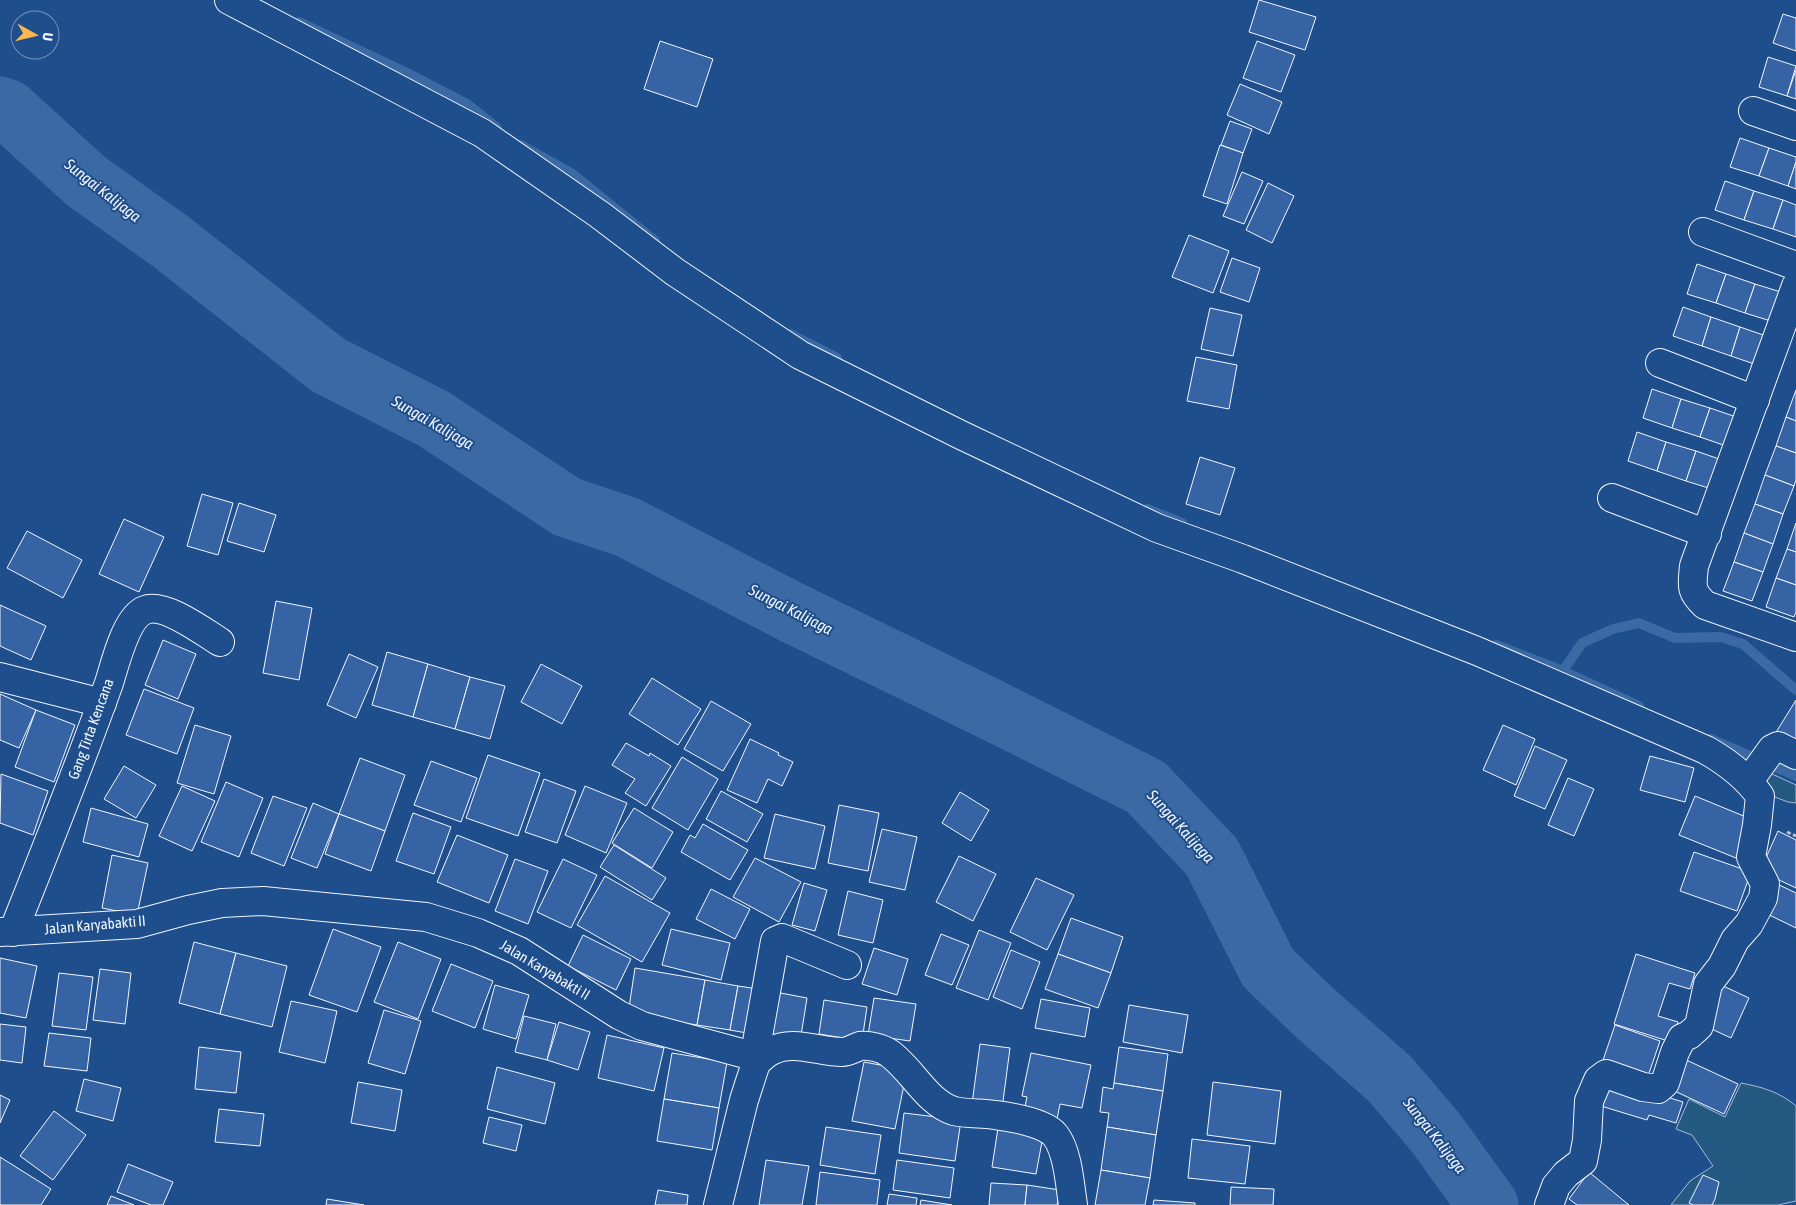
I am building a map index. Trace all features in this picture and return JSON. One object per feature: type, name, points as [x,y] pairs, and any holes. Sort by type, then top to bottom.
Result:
[{"type":"street","points":[[229,0],[482,133],[600,215],[675,272],[800,355],[961,435],[1157,528],[1243,559],[1477,651],[1706,750],[1751,779],[1760,796],[1751,857],[1765,884],[1763,898],[1749,924],[1735,940],[1722,966],[1708,984],[1699,1026],[1689,1035],[1682,1038],[1675,1052],[1665,1083],[1658,1089],[1606,1074],[1598,1080],[1589,1101],[1586,1126],[1587,1140],[1583,1160],[1566,1174],[1556,1186],[1549,1205]]},
{"type":"street","points":[[1753,111],[1796,126]]},
{"type":"street","points":[[1703,232],[1796,266]]},
{"type":"street","points":[[1796,286],[1694,566],[1692,584],[1695,596],[1705,605],[1796,637]]},
{"type":"street","points":[[1660,363],[1755,400]]},
{"type":"street","points":[[1612,498],[1707,534]]},
{"type":"street","name":"Gang Tirta Kencana","points":[[7,932],[102,703],[129,625],[138,614],[146,609],[160,609],[185,620],[220,642]]},
{"type":"street","points":[[0,677],[102,703]]},
{"type":"street","points":[[1751,779],[1784,752]]},
{"type":"street","name":"Jalan Karyabakti II","points":[[7,932],[137,924],[222,903],[263,901],[426,917],[478,933],[519,952],[618,1015],[642,1026],[749,1055],[755,1061]]},
{"type":"street","points":[[718,1205],[755,1061],[775,941],[782,938],[847,965]]},
{"type":"street","points":[[755,1061],[772,1050],[796,1045],[843,1052],[860,1046],[872,1046],[888,1052],[916,1078],[941,1106],[955,1111],[997,1115],[1045,1127],[1055,1135],[1063,1148],[1073,1205]]},
{"type":"shaded area","points":[[1770,773],[1796,785],[1796,803],[1767,794],[1763,774]]},
{"type":"shaded area","points":[[1741,1083],[1770,1091],[1784,1097],[1796,1106],[1796,1201],[1778,1205],[1671,1205],[1690,1181],[1713,1166],[1692,1135],[1676,1129],[1689,1099],[1725,1117]]},
{"type":"building","points":[[1259,0],[1316,17],[1305,50],[1249,32]]},
{"type":"building","points":[[1783,14],[1796,18],[1796,51],[1773,43]]},
{"type":"building","points":[[660,41],[713,59],[697,107],[644,89]]},
{"type":"building","points":[[1257,41],[1295,55],[1281,92],[1243,78]]},
{"type":"building","points":[[1768,57],[1796,66],[1787,96],[1759,87]]},
{"type":"building","points":[[1796,70],[1796,99],[1787,96]]},
{"type":"building","points":[[1240,84],[1282,102],[1269,134],[1227,115]]},
{"type":"building","points":[[1230,121],[1252,129],[1243,153],[1221,145]]},
{"type":"building","points":[[1740,138],[1769,148],[1759,176],[1730,167]]},
{"type":"building","points":[[1220,145],[1243,153],[1227,204],[1203,196]]},
{"type":"building","points":[[1769,148],[1796,157],[1788,186],[1759,176]]},
{"type":"building","points":[[1796,162],[1796,189],[1788,186]]},
{"type":"building","points":[[1242,172],[1263,181],[1244,224],[1223,216]]},
{"type":"building","points":[[1725,181],[1754,191],[1744,220],[1715,210]]},
{"type":"building","points":[[1268,183],[1294,196],[1272,243],[1246,230]]},
{"type":"building","points":[[1754,191],[1783,200],[1773,229],[1744,220]]},
{"type":"building","points":[[1783,200],[1796,205],[1796,237],[1773,229]]},
{"type":"building","points":[[1189,235],[1229,251],[1213,293],[1172,277]]},
{"type":"building","points":[[1232,258],[1260,268],[1249,302],[1220,292]]},
{"type":"building","points":[[1697,264],[1726,274],[1716,303],[1687,294]]},
{"type":"building","points":[[1726,274],[1755,284],[1745,313],[1716,303]]},
{"type":"building","points":[[1755,284],[1784,293],[1774,322],[1745,313]]},
{"type":"building","points":[[1683,307],[1711,317],[1702,346],[1673,336]]},
{"type":"building","points":[[1210,308],[1242,315],[1233,356],[1201,349]]},
{"type":"building","points":[[1711,317],[1740,327],[1731,356],[1702,346]]},
{"type":"building","points":[[1740,327],[1769,337],[1760,366],[1731,356]]},
{"type":"building","points":[[1196,357],[1237,365],[1229,409],[1187,401]]},
{"type":"building","points":[[1652,389],[1681,399],[1672,428],[1643,418]]},
{"type":"building","points":[[1796,390],[1796,421],[1786,417]]},
{"type":"building","points":[[1681,399],[1710,408],[1700,437],[1672,428]]},
{"type":"building","points":[[1710,408],[1739,418],[1729,447],[1700,437]]},
{"type":"building","points":[[1786,417],[1796,421],[1796,453],[1776,446]]},
{"type":"building","points":[[1637,432],[1666,442],[1657,471],[1628,461]]},
{"type":"building","points":[[1666,442],[1696,451],[1686,481],[1657,471]]},
{"type":"building","points":[[1776,446],[1796,453],[1796,480],[1794,486],[1765,475]]},
{"type":"building","points":[[1696,451],[1725,461],[1715,490],[1686,481]]},
{"type":"building","points":[[1200,457],[1235,468],[1220,515],[1186,504]]},
{"type":"building","points":[[1765,475],[1794,486],[1783,514],[1755,504]]},
{"type":"building","points":[[202,494],[233,503],[218,555],[187,546]]},
{"type":"building","points":[[239,503],[276,515],[264,552],[227,541]]},
{"type":"building","points":[[1755,504],[1783,514],[1773,544],[1744,533]]},
{"type":"building","points":[[124,519],[164,537],[139,592],[99,574]]},
{"type":"building","points":[[1796,523],[1796,552],[1787,549]]},
{"type":"building","points":[[27,531],[82,560],[63,598],[7,568]]},
{"type":"building","points":[[1744,533],[1773,544],[1763,572],[1734,562]]},
{"type":"building","points":[[1787,549],[1796,552],[1796,585],[1776,578]]},
{"type":"building","points":[[1734,562],[1763,572],[1752,601],[1723,591]]},
{"type":"building","points":[[1776,578],[1796,585],[1796,612],[1794,617],[1766,607]]},
{"type":"building","points":[[276,601],[312,608],[299,680],[263,673]]},
{"type":"building","points":[[0,605],[46,626],[31,660],[0,646]]},
{"type":"building","points":[[163,640],[196,654],[178,699],[145,685]]},
{"type":"building","points":[[387,652],[428,664],[413,717],[372,705]]},
{"type":"building","points":[[349,654],[378,667],[356,718],[327,705]]},
{"type":"building","points":[[428,664],[470,677],[455,729],[413,717]]},
{"type":"building","points":[[541,664],[582,686],[562,724],[521,702]]},
{"type":"building","points":[[470,677],[505,686],[490,739],[455,729]]},
{"type":"building","points":[[652,678],[701,709],[678,745],[629,714]]},
{"type":"building","points":[[144,689],[194,708],[177,754],[126,735]]},
{"type":"building","points":[[0,694],[36,710],[19,748],[0,740]]},
{"type":"building","points":[[1796,700],[1796,746],[1775,734]]},
{"type":"building","points":[[711,701],[751,724],[723,771],[684,749]]},
{"type":"building","points":[[36,710],[75,725],[54,782],[15,767]]},
{"type":"building","points":[[195,725],[231,736],[214,794],[177,783]]},
{"type":"building","points":[[1503,725],[1535,739],[1516,785],[1483,770]]},
{"type":"building","points":[[750,739],[793,762],[782,786],[768,779],[757,803],[727,790]]},
{"type":"building","points":[[626,743],[649,756],[650,753],[671,766],[646,806],[625,793],[635,779],[612,765]]},
{"type":"building","points":[[1535,746],[1567,760],[1545,809],[1514,796]]},
{"type":"building","points":[[488,755],[540,773],[518,836],[466,818]]},
{"type":"building","points":[[1650,756],[1694,768],[1685,802],[1640,790]]},
{"type":"building","points":[[682,757],[718,779],[688,830],[652,808]]},
{"type":"building","points":[[360,758],[405,775],[385,831],[339,814]]},
{"type":"building","points":[[431,761],[477,778],[461,822],[414,805]]},
{"type":"building","points":[[124,766],[156,785],[136,818],[104,799]]},
{"type":"building","points":[[1,774],[48,791],[33,835],[0,823]]},
{"type":"building","points":[[1568,778],[1594,789],[1574,836],[1548,825]]},
{"type":"building","points":[[544,779],[576,791],[557,843],[525,832]]},
{"type":"building","points":[[226,782],[263,798],[239,857],[201,842]]},
{"type":"building","points":[[182,786],[215,801],[192,851],[159,836]]},
{"type":"building","points":[[585,786],[627,803],[606,853],[565,835]]},
{"type":"building","points":[[721,791],[763,814],[747,842],[706,819]]},
{"type":"building","points":[[960,792],[989,810],[971,841],[942,823]]},
{"type":"building","points":[[273,796],[307,808],[284,866],[251,853]]},
{"type":"building","points":[[1695,796],[1751,819],[1736,858],[1679,835]]},
{"type":"building","points":[[313,803],[339,814],[317,868],[291,858]]},
{"type":"building","points":[[839,805],[879,813],[868,871],[828,863]]},
{"type":"building","points":[[91,808],[148,824],[139,857],[83,842]]},
{"type":"building","points":[[634,808],[673,832],[652,868],[612,843]]},
{"type":"building","points":[[413,813],[451,827],[434,874],[396,861]]},
{"type":"building","points":[[339,814],[385,831],[371,871],[325,854]]},
{"type":"building","points":[[775,814],[825,826],[815,869],[764,858]]},
{"type":"building","points":[[703,824],[748,850],[730,880],[681,852],[690,835],[695,838]]},
{"type":"building","points":[[882,829],[917,837],[905,890],[869,882]]},
{"type":"building","points":[[1778,831],[1796,840],[1796,888],[1760,871]]},
{"type":"building","points":[[457,835],[508,855],[489,903],[437,882]]},
{"type":"building","points":[[614,845],[666,878],[652,900],[600,867]]},
{"type":"building","points":[[1694,852],[1751,872],[1737,911],[1680,891]]},
{"type":"building","points":[[112,855],[148,863],[137,915],[102,908]]},
{"type":"building","points":[[959,856],[996,874],[973,921],[936,902]]},
{"type":"building","points":[[755,858],[801,882],[779,922],[733,897]]},
{"type":"building","points":[[515,859],[548,871],[528,924],[495,911]]},
{"type":"building","points":[[563,859],[597,875],[571,928],[537,912]]},
{"type":"building","points":[[605,876],[670,913],[642,962],[577,925]]},
{"type":"building","points":[[1036,878],[1074,895],[1047,950],[1010,932]]},
{"type":"building","points":[[804,883],[827,890],[815,931],[792,925]]},
{"type":"building","points":[[1775,883],[1796,893],[1796,928],[1761,911]]},
{"type":"building","points":[[711,889],[750,909],[735,939],[696,919]]},
{"type":"building","points":[[848,891],[883,900],[873,943],[838,935]]},
{"type":"building","points":[[1071,918],[1123,937],[1111,973],[1058,954]]},
{"type":"building","points":[[333,929],[381,947],[357,1012],[309,995]]},
{"type":"building","points":[[671,929],[730,943],[721,980],[662,965]]},
{"type":"building","points":[[979,930],[1011,943],[988,1000],[956,988]]},
{"type":"building","points":[[941,934],[969,945],[952,985],[925,975]]},
{"type":"building","points":[[583,935],[631,959],[616,990],[568,966]]},
{"type":"building","points":[[194,942],[236,953],[220,1014],[179,1003]]},
{"type":"building","points":[[398,942],[441,959],[418,1019],[374,1002]]},
{"type":"building","points":[[874,948],[908,959],[897,995],[862,984]]},
{"type":"building","points":[[1011,950],[1040,962],[1022,1009],[993,997]]},
{"type":"building","points":[[236,953],[287,966],[272,1027],[220,1014]]},
{"type":"building","points":[[1058,954],[1111,973],[1098,1008],[1045,989]]},
{"type":"building","points":[[1636,954],[1695,973],[1690,989],[1669,983],[1658,1016],[1678,1022],[1671,1042],[1614,1024]]},
{"type":"building","points":[[0,958],[37,966],[26,1018],[0,1013]]},
{"type":"building","points":[[451,964],[493,981],[475,1028],[432,1011]]},
{"type":"building","points":[[635,968],[705,980],[697,1025],[628,1014]]},
{"type":"building","points":[[100,969],[131,973],[125,1024],[93,1020]]},
{"type":"building","points":[[59,973],[93,977],[86,1030],[52,1026]]},
{"type":"building","points":[[705,980],[738,986],[730,1030],[697,1025]]},
{"type":"building","points":[[495,985],[529,995],[516,1039],[483,1029]]},
{"type":"building","points":[[1721,985],[1749,998],[1731,1038],[1703,1025]]},
{"type":"building","points":[[738,986],[765,990],[758,1035],[730,1030]]},
{"type":"building","points":[[770,991],[807,998],[800,1042],[762,1036]]},
{"type":"building","points":[[874,998],[916,1004],[910,1041],[868,1035]]},
{"type":"building","points":[[1041,999],[1090,1008],[1085,1037],[1035,1028]]},
{"type":"building","points":[[824,1000],[867,1007],[862,1041],[819,1034]]},
{"type":"building","points":[[291,1001],[337,1011],[325,1063],[279,1052]]},
{"type":"building","points":[[1129,1005],[1188,1015],[1182,1053],[1123,1042]]},
{"type":"building","points":[[384,1010],[421,1021],[405,1074],[368,1063]]},
{"type":"building","points":[[524,1016],[556,1024],[547,1060],[515,1052]]},
{"type":"building","points":[[559,1022],[590,1032],[578,1070],[547,1060]]},
{"type":"building","points":[[0,1024],[26,1027],[22,1063],[0,1060]]},
{"type":"building","points":[[1615,1025],[1660,1041],[1645,1085],[1600,1069]]},
{"type":"building","points":[[49,1033],[91,1038],[87,1071],[44,1066]]},
{"type":"building","points":[[607,1035],[664,1048],[654,1091],[598,1078]]},
{"type":"building","points":[[980,1044],[1010,1048],[1002,1109],[972,1104]]},
{"type":"building","points":[[199,1047],[241,1052],[236,1093],[195,1089]]},
{"type":"building","points":[[1119,1047],[1168,1054],[1163,1091],[1114,1083]]},
{"type":"building","points":[[672,1053],[727,1062],[719,1108],[664,1099]]},
{"type":"building","points":[[1031,1053],[1091,1065],[1082,1108],[1060,1104],[1057,1119],[1024,1111],[1027,1097],[1022,1096]]},
{"type":"building","points":[[1682,1058],[1738,1084],[1724,1114],[1668,1088]]},
{"type":"building","points":[[864,1062],[907,1070],[895,1129],[852,1121]]},
{"type":"building","points":[[497,1067],[555,1083],[545,1124],[487,1109]]},
{"type":"building","points":[[84,1079],[121,1088],[113,1121],[76,1111]]},
{"type":"building","points":[[1609,1079],[1683,1102],[1676,1123],[1649,1115],[1647,1120],[1601,1106]]},
{"type":"building","points":[[358,1082],[402,1090],[395,1131],[351,1123]]},
{"type":"building","points":[[1213,1082],[1281,1091],[1275,1144],[1207,1135]]},
{"type":"building","points":[[1114,1083],[1163,1091],[1156,1135],[1107,1127],[1109,1113],[1100,1112],[1103,1087],[1113,1089]]},
{"type":"building","points":[[0,1095],[10,1100],[0,1123]]},
{"type":"building","points":[[664,1099],[719,1108],[712,1150],[657,1141]]},
{"type":"building","points":[[219,1109],[264,1114],[260,1146],[215,1142]]},
{"type":"building","points":[[54,1111],[86,1135],[53,1180],[20,1156]]},
{"type":"building","points":[[904,1113],[961,1120],[955,1161],[899,1153]]},
{"type":"building","points":[[489,1117],[522,1125],[516,1151],[483,1143]]},
{"type":"building","points":[[826,1127],[881,1135],[875,1174],[820,1165]]},
{"type":"building","points":[[1107,1127],[1156,1135],[1150,1178],[1101,1170]]},
{"type":"building","points":[[998,1128],[1043,1136],[1036,1174],[992,1167]]},
{"type":"building","points":[[1192,1139],[1250,1146],[1245,1184],[1188,1178]]},
{"type":"building","points":[[0,1157],[51,1189],[41,1205],[0,1205]]},
{"type":"building","points":[[766,1160],[809,1166],[802,1205],[759,1205]]},
{"type":"building","points":[[897,1160],[954,1168],[950,1198],[893,1190]]},
{"type":"building","points":[[128,1164],[173,1182],[163,1205],[151,1205],[117,1192]]},
{"type":"building","points":[[1101,1170],[1150,1178],[1145,1205],[1095,1205]]},
{"type":"building","points":[[820,1172],[880,1180],[877,1205],[816,1205]]},
{"type":"building","points":[[1589,1172],[1629,1205],[1577,1205],[1569,1199]]},
{"type":"building","points":[[1703,1175],[1719,1182],[1715,1199],[1712,1205],[1693,1205],[1689,1203]]},
{"type":"building","points":[[991,1183],[1027,1185],[1025,1205],[989,1205]]},
{"type":"building","points":[[1027,1185],[1060,1190],[1057,1205],[1025,1205]]},
{"type":"building","points":[[1231,1187],[1274,1189],[1273,1205],[1230,1205]]},
{"type":"building","points":[[658,1190],[688,1195],[687,1205],[655,1205]]},
{"type":"building","points":[[889,1194],[917,1198],[916,1205],[887,1205]]},
{"type":"building","points":[[111,1196],[134,1205],[107,1205]]},
{"type":"building","points":[[327,1199],[364,1205],[326,1205]]},
{"type":"building","points":[[921,1200],[952,1205],[920,1205]]},
{"type":"building","points":[[1154,1200],[1195,1203],[1195,1205],[1153,1205]]},
{"type":"waterway","points":[[299,22],[407,73],[467,104],[497,128]]},
{"type":"waterway","name":"Sungai Kalijaga","points":[[0,107],[8,110],[86,181],[170,241],[328,365],[434,419],[567,507],[627,527],[791,612],[1146,787],[1212,857],[1268,968],[1315,1013],[1390,1079],[1436,1133],[1488,1205]]},
{"type":"waterway","points":[[521,145],[571,173],[655,241]]},
{"type":"waterway","points":[[790,334],[837,358]]},
{"type":"waterway","points":[[1147,509],[1182,523]]},
{"type":"waterway","points":[[1563,671],[1582,643],[1613,629],[1639,623],[1675,638],[1721,637],[1743,644],[1796,690]]},
{"type":"waterway","points":[[1496,645],[1563,671],[1639,706]]},
{"type":"waterway","points":[[1711,739],[1796,776]]}]
